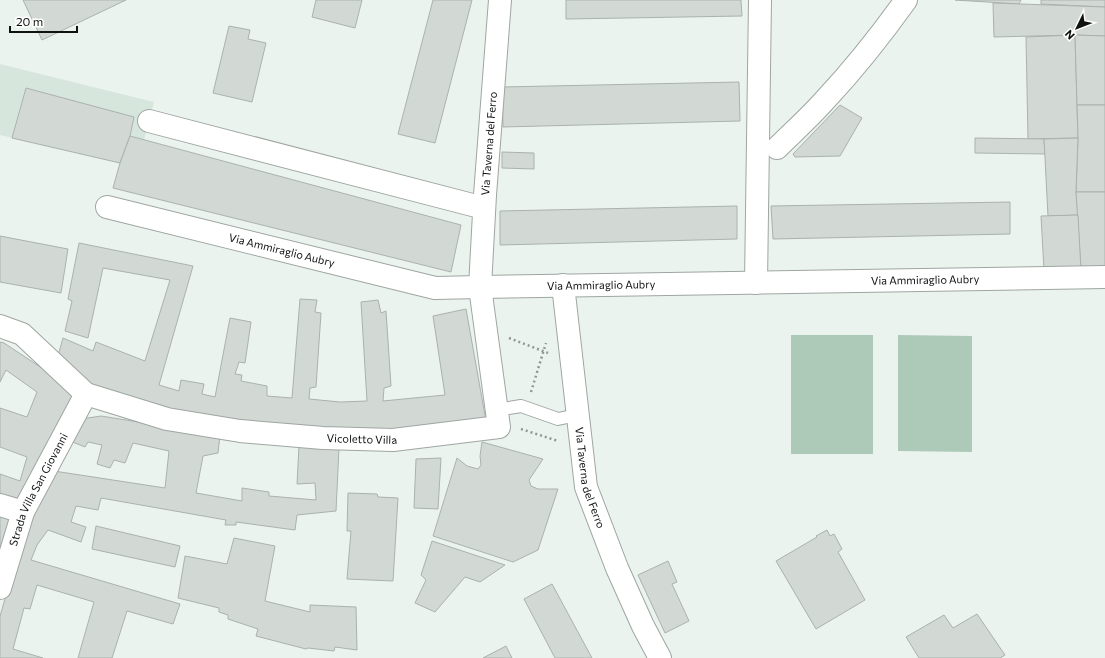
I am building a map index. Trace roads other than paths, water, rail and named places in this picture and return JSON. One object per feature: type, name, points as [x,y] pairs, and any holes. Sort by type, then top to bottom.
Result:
[{"type":"street","name":"Via Taverna del Ferro","points":[[480,287],[484,208],[500,0]]},
{"type":"street","points":[[756,282],[760,0]]},
{"type":"street","points":[[777,148],[824,102],[852,71],[906,0]]},
{"type":"street","points":[[149,121],[484,208]]},
{"type":"street","name":"Via Ammiraglio Aubry","points":[[107,207],[435,288],[1105,277]]},
{"type":"street","name":"Via Taverna del Ferro","points":[[562,285],[586,487],[617,568],[643,626],[660,658]]},
{"type":"street","name":"Vicoletto Villa","points":[[86,394],[167,419],[240,431],[323,438],[394,440],[499,427],[480,287]]},
{"type":"street","points":[[0,326],[22,334],[86,394]]},
{"type":"street","name":"Strada Villa San Giovanni","points":[[0,588],[24,512],[86,394]]},
{"type":"street","points":[[0,505],[24,512]]},
{"type":"lane","points":[[497,410],[520,406],[558,419],[577,415]]}]
